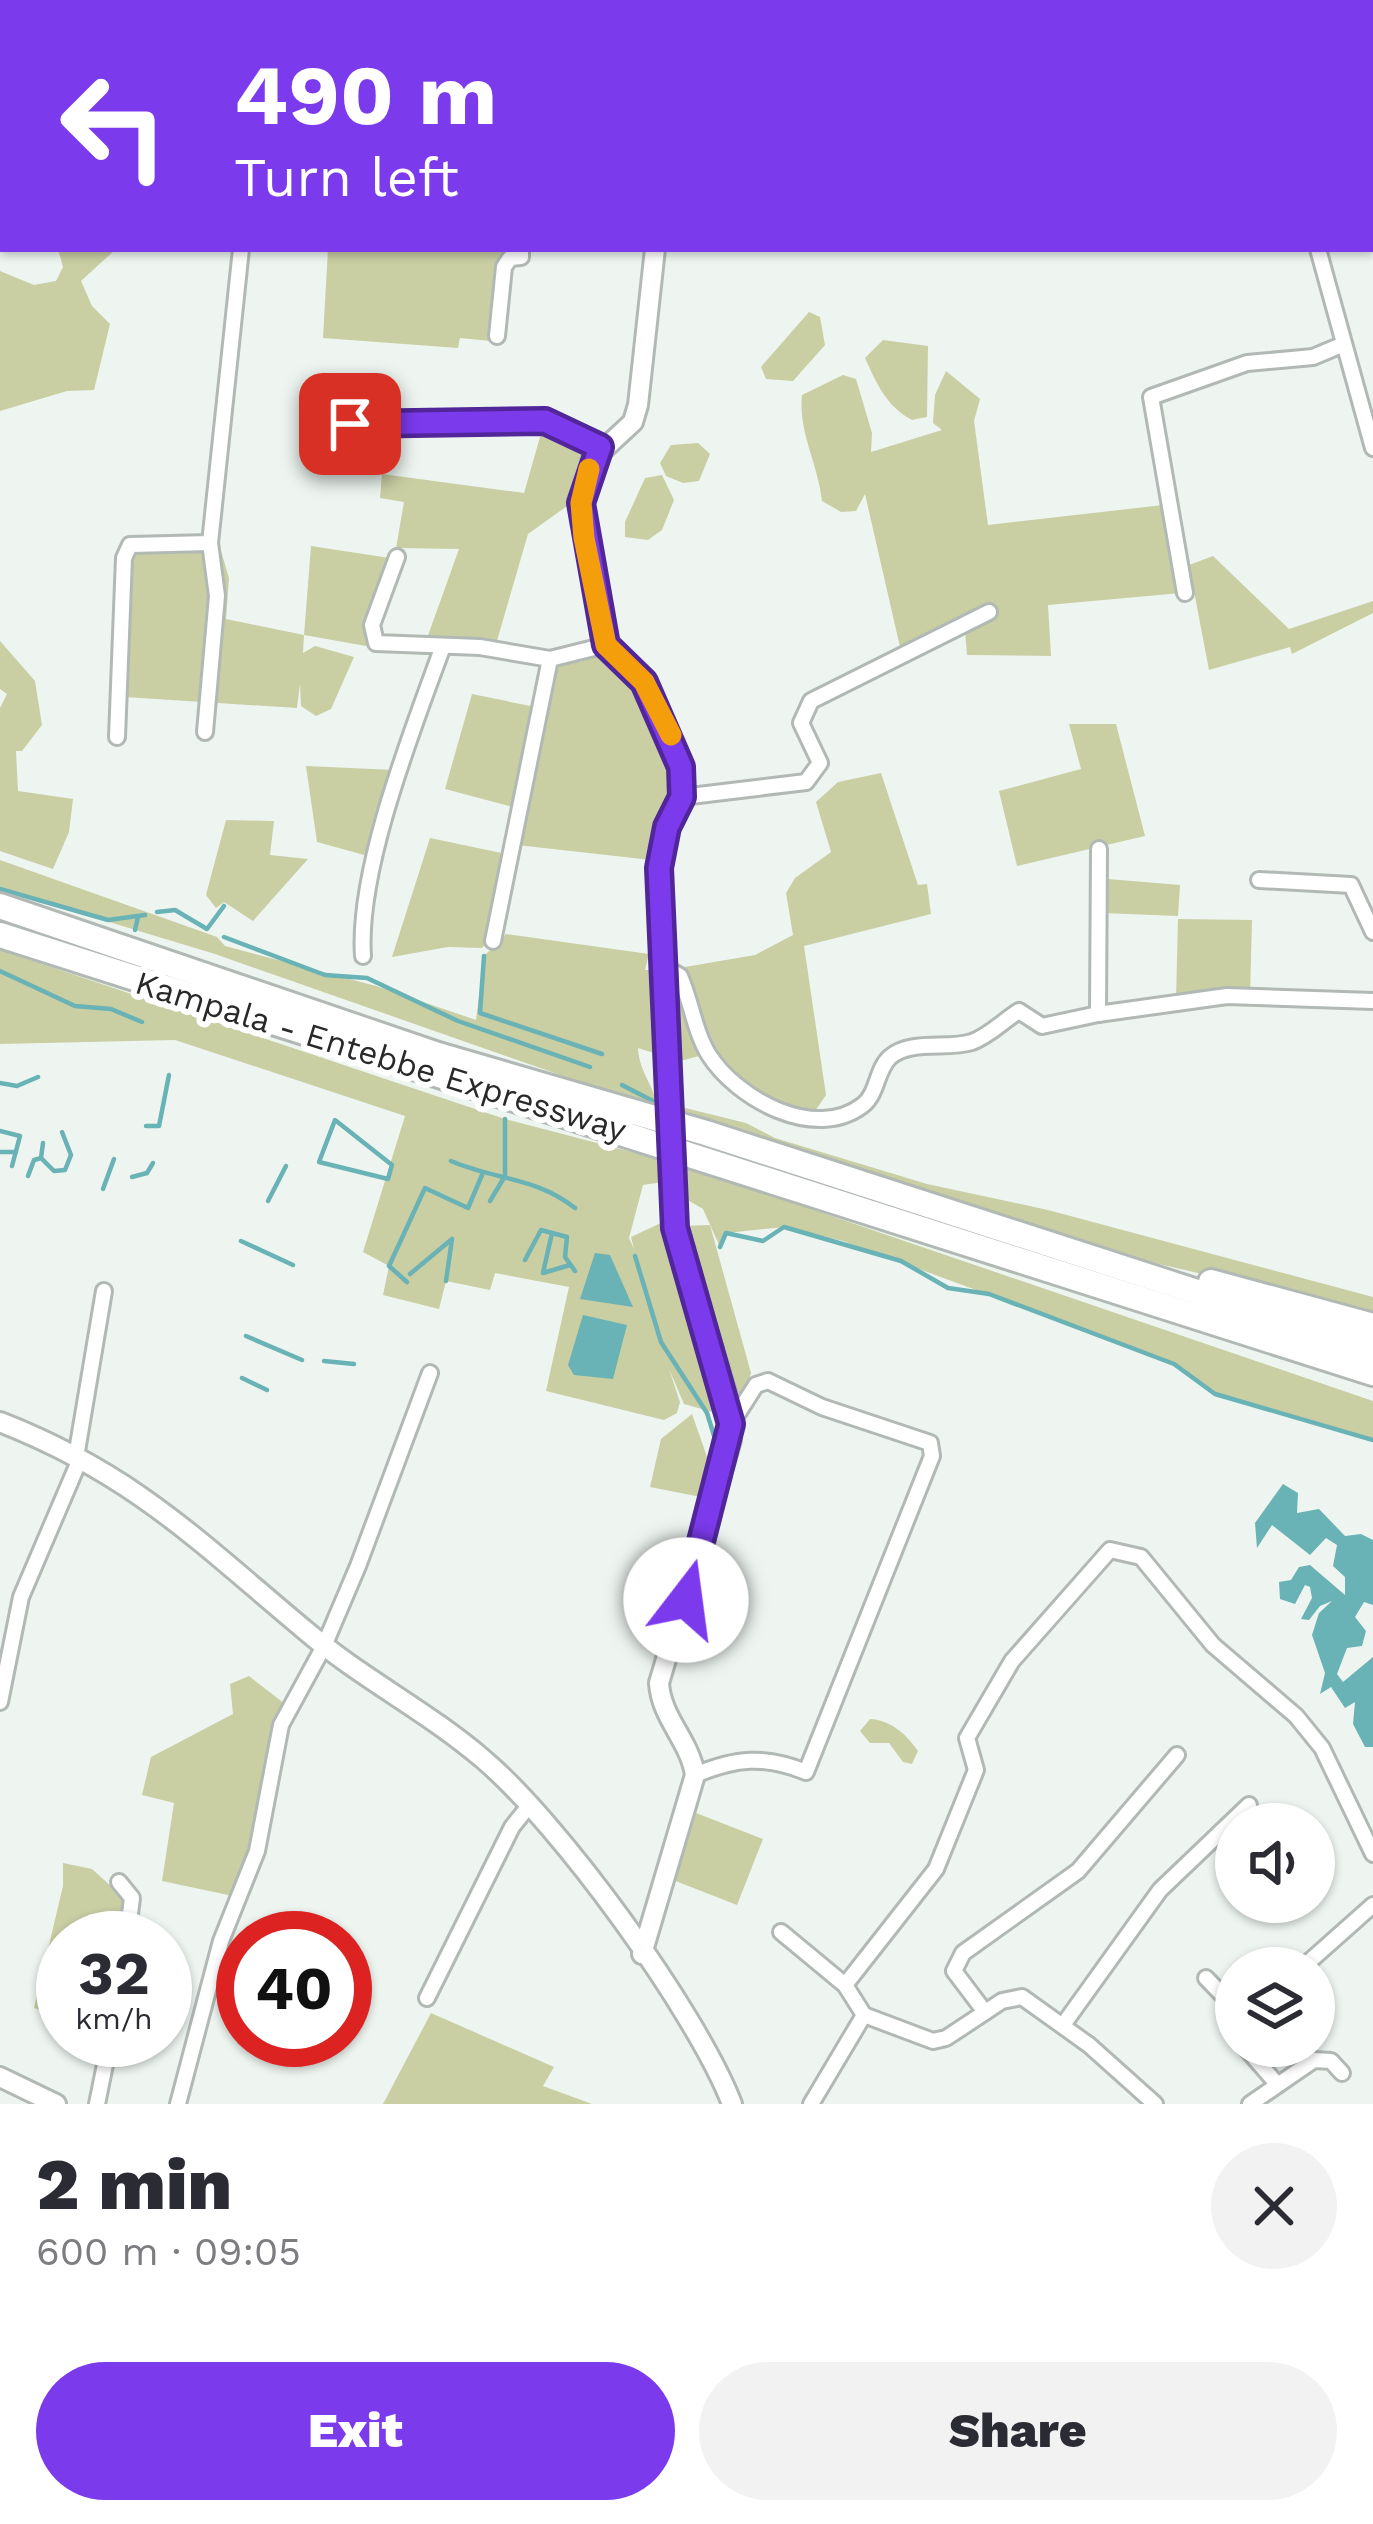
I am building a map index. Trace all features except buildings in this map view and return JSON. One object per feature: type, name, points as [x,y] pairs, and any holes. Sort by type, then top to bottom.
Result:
[{"type":"highway","points":[[0,906],[438,1055],[706,1133],[1373,1349]]},
{"type":"highway","name":"Kampala - Entebbe Expressway","points":[[0,935],[1173,1312]]},
{"type":"highway","points":[[1137,1276],[1186,1276],[1373,1327]]},
{"type":"highway","points":[[1173,1312],[1373,1373]]},
{"type":"highway","points":[[1173,1312],[1188,1329],[1373,1388]]},
{"type":"street","points":[[205,732],[217,596],[210,543],[242,252]]},
{"type":"street","points":[[497,336],[504,267],[521,252]]},
{"type":"street","points":[[655,252],[638,405],[633,422],[600,447],[581,503],[606,645],[630,665],[660,711],[681,767],[682,797],[667,827],[659,868],[664,1072],[675,1228],[731,1424]]},
{"type":"street","points":[[1319,252],[1373,448]]},
{"type":"street","points":[[1185,593],[1151,397],[1247,363],[1313,357],[1344,344]]},
{"type":"street","points":[[336,426],[545,421],[600,447]]},
{"type":"street","points":[[117,737],[124,558],[130,545],[210,543]]},
{"type":"street","points":[[397,557],[371,638],[391,645],[550,658],[606,645]]},
{"type":"street","points":[[682,797],[806,782],[820,763],[801,723],[811,701],[988,612]]},
{"type":"street","points":[[363,956],[365,917],[405,741],[443,646]]},
{"type":"street","points":[[493,941],[550,658]]},
{"type":"street","points":[[1098,1014],[1099,849]]},
{"type":"street","points":[[1258,880],[1351,885],[1373,932]]},
{"type":"street","points":[[661,965],[680,976],[706,1052],[720,1070],[762,1106],[807,1118],[853,1111],[866,1102],[889,1058],[907,1049],[964,1044],[1019,1011],[1042,1026],[1227,996],[1373,1000]]},
{"type":"street","points":[[0,1702],[21,1597],[78,1458],[104,1291]]},
{"type":"street","points":[[178,2104],[221,1941],[256,1851],[280,1725],[324,1646],[404,1454],[430,1373]]},
{"type":"street","points":[[642,1954],[695,1775],[688,1749],[664,1711],[659,1683],[731,1424],[756,1385],[768,1381],[822,1407],[930,1444],[932,1456],[806,1772],[779,1761],[743,1759],[695,1775]]},
{"type":"street","points":[[0,1422],[78,1458],[159,1504],[324,1646],[485,1760],[642,1954],[709,2050],[731,2104]]},
{"type":"street","points":[[845,1985],[936,1869],[976,1771],[967,1738],[1012,1661],[1110,1550],[1141,1557],[1213,1645],[1296,1716],[1322,1748],[1373,1854]]},
{"type":"street","points":[[985,2012],[953,1971],[963,1953],[1078,1870],[1177,1755]]},
{"type":"street","points":[[427,1999],[512,1827],[527,1807]]},
{"type":"street","points":[[1063,2025],[1160,1890],[1215,1837]]},
{"type":"street","points":[[119,1882],[132,1898],[130,1911]]},
{"type":"street","points":[[1326,1947],[1373,1905]]},
{"type":"street","points":[[781,1932],[845,1985],[864,2015],[932,2041],[1022,1997],[1063,2025],[1155,2104]]},
{"type":"street","points":[[1206,1978],[1215,1988]]},
{"type":"street","points":[[811,2104],[864,2015]]},
{"type":"street","points":[[1250,2104],[1314,2060],[1330,2061],[1342,2073]]},
{"type":"street","points":[[97,2104],[105,2067]]},
{"type":"street","points":[[1262,2067],[1277,2084]]},
{"type":"street","points":[[0,2077],[56,2104]]},
{"type":"green space","points":[[59,252],[113,252],[81,281],[92,306],[110,324],[94,390],[67,391],[0,411],[0,271],[34,285],[56,281],[63,267]]},
{"type":"green space","points":[[328,252],[518,252],[500,256],[497,326],[491,341],[460,338],[458,348],[323,338]]},
{"type":"green space","points":[[809,312],[820,317],[825,345],[793,381],[766,379],[761,367]]},
{"type":"green space","points":[[883,340],[928,346],[927,417],[912,420],[878,385],[865,358]]},
{"type":"green space","points":[[946,371],[980,399],[974,421],[988,525],[1163,505],[1181,593],[1048,605],[1051,656],[967,655],[964,618],[900,647],[865,494],[856,511],[841,512],[822,501],[803,422],[802,395],[843,375],[856,379],[872,433],[871,452],[942,430],[933,423],[935,395]]},
{"type":"green space","points":[[544,423],[589,447],[574,501],[528,534],[496,644],[426,641],[459,549],[396,548],[404,502],[380,498],[382,474],[524,493]]},
{"type":"green space","points":[[698,443],[710,454],[699,481],[683,483],[666,476],[660,463],[671,445]]},
{"type":"green space","points":[[662,475],[674,500],[662,530],[648,540],[625,537],[625,522],[645,478]]},
{"type":"green space","points":[[216,534],[229,578],[226,619],[304,635],[303,653],[315,646],[354,657],[331,709],[316,716],[301,706],[300,684],[297,708],[109,696],[119,550],[203,547]]},
{"type":"green space","points":[[311,546],[396,559],[368,622],[366,646],[304,635]]},
{"type":"green space","points":[[1213,556],[1289,629],[1373,601],[1373,613],[1292,654],[1290,647],[1209,670],[1189,565]]},
{"type":"green space","points":[[0,641],[35,681],[42,725],[22,751],[16,751],[18,791],[73,799],[69,832],[53,869],[0,851],[0,708],[7,694],[0,689]]},
{"type":"green space","points":[[605,651],[642,690],[667,744],[676,787],[659,819],[651,860],[517,845],[524,810],[445,789],[472,694],[545,709],[553,663],[581,662]]},
{"type":"green space","points":[[1069,724],[1116,724],[1145,836],[1017,866],[999,791],[1081,769]]},
{"type":"green space","points":[[306,766],[395,770],[375,858],[317,842]]},
{"type":"green space","points":[[881,773],[918,885],[927,884],[931,914],[804,946],[826,1095],[815,1111],[756,1091],[724,1063],[685,967],[755,955],[793,935],[786,893],[795,878],[831,852],[816,802],[838,782]]},
{"type":"green space","points":[[226,820],[274,821],[270,855],[308,859],[253,921],[224,902],[216,908],[206,895]]},
{"type":"green space","points":[[430,838],[516,856],[505,925],[482,948],[448,947],[392,957]]},
{"type":"green space","points":[[0,860],[217,937],[225,946],[376,986],[476,1020],[484,956],[506,934],[649,954],[645,970],[653,970],[657,1054],[638,1048],[657,1109],[215,954],[0,889]]},
{"type":"green space","points":[[1108,879],[1180,885],[1178,916],[1103,913]]},
{"type":"green space","points":[[1178,919],[1252,920],[1250,995],[1176,1000]]},
{"type":"green space","points":[[0,950],[505,1119],[662,1160],[663,1182],[643,1185],[629,1238],[634,1249],[631,1237],[665,1221],[703,1342],[716,1413],[684,1404],[669,1369],[680,1402],[677,1413],[664,1420],[546,1391],[569,1287],[495,1273],[490,1290],[446,1281],[439,1309],[383,1295],[389,1266],[363,1252],[405,1116],[175,1040],[0,1044]]},
{"type":"green space","points":[[671,975],[682,991],[699,1056],[673,1063]]},
{"type":"green space","points":[[673,1105],[746,1123],[775,1138],[927,1184],[1048,1210],[1373,1297],[1373,1314],[1031,1234],[673,1112]]},
{"type":"green space","points":[[679,1164],[1373,1401],[1373,1441],[1215,1394],[1174,1363],[843,1241],[784,1227],[726,1233],[720,1247],[703,1209],[679,1195]]},
{"type":"green space","points":[[710,1225],[751,1373],[744,1396],[738,1396],[681,1226]]},
{"type":"green space","points":[[692,1414],[712,1471],[706,1498],[650,1487],[661,1439]]},
{"type":"green space","points":[[249,1676],[285,1704],[272,1739],[270,1790],[255,1821],[255,1853],[233,1896],[162,1881],[174,1803],[142,1795],[151,1757],[233,1714],[230,1684]]},
{"type":"green space","points":[[870,1719],[892,1725],[909,1739],[918,1751],[912,1764],[903,1762],[889,1743],[870,1743],[860,1731]]},
{"type":"green space","points":[[696,1813],[763,1839],[737,1905],[673,1880]]},
{"type":"green space","points":[[63,1863],[92,1869],[125,1899],[125,1911],[57,1911]]},
{"type":"green space","points":[[431,2013],[554,2067],[543,2086],[592,2104],[383,2104]]},
{"type":"water","points":[[595,1253],[610,1255],[633,1307],[580,1299]]},
{"type":"water","points":[[583,1315],[627,1325],[613,1379],[574,1375],[568,1365]]},
{"type":"water","points":[[1283,1484],[1298,1493],[1297,1513],[1319,1509],[1345,1536],[1361,1534],[1373,1540],[1373,1605],[1364,1602],[1355,1617],[1366,1631],[1362,1646],[1347,1648],[1337,1674],[1343,1682],[1373,1657],[1373,1747],[1365,1747],[1353,1724],[1355,1702],[1345,1708],[1331,1687],[1320,1694],[1325,1673],[1312,1635],[1319,1613],[1332,1601],[1320,1606],[1309,1620],[1301,1619],[1312,1598],[1310,1587],[1305,1585],[1295,1604],[1280,1599],[1279,1582],[1291,1580],[1299,1567],[1310,1565],[1345,1595],[1345,1577],[1333,1566],[1337,1545],[1326,1538],[1310,1555],[1272,1525],[1257,1548],[1255,1523]]},
{"type":"waterway","points":[[0,889],[108,920],[145,915]]},
{"type":"waterway","points":[[157,912],[175,910],[207,929],[224,906]]},
{"type":"waterway","points":[[135,930],[138,917]]},
{"type":"waterway","points":[[224,937],[325,975],[367,978],[458,1021],[590,1067]]},
{"type":"waterway","points":[[484,956],[480,1013],[602,1054]]},
{"type":"waterway","points":[[0,971],[75,1006],[111,1009],[142,1022]]},
{"type":"waterway","points":[[146,1126],[159,1126],[169,1075]]},
{"type":"waterway","points":[[0,1083],[17,1086],[38,1077]]},
{"type":"waterway","points":[[622,1085],[653,1101]]},
{"type":"waterway","points":[[490,1201],[505,1176],[505,1119]]},
{"type":"waterway","points":[[335,1120],[392,1165],[388,1179],[319,1162],[335,1120]]},
{"type":"waterway","points":[[0,1131],[20,1136],[12,1166]]},
{"type":"waterway","points":[[41,1158],[54,1171],[65,1170],[71,1155],[62,1132]]},
{"type":"waterway","points":[[28,1176],[34,1160],[41,1158],[43,1143]]},
{"type":"waterway","points":[[0,1152],[16,1152]]},
{"type":"waterway","points":[[103,1189],[114,1159]]},
{"type":"waterway","points":[[451,1161],[545,1190],[575,1208]]},
{"type":"waterway","points":[[132,1177],[147,1173],[153,1163]]},
{"type":"waterway","points":[[268,1201],[286,1166]]},
{"type":"waterway","points":[[407,1282],[389,1266],[425,1188],[468,1208],[482,1175]]},
{"type":"waterway","points":[[720,1247],[726,1233],[763,1241],[784,1227],[901,1261],[948,1288],[989,1294],[1174,1364],[1215,1394],[1373,1440]]},
{"type":"waterway","points":[[525,1260],[541,1230],[567,1237],[565,1257],[575,1271]]},
{"type":"waterway","points":[[552,1233],[543,1273],[570,1265]]},
{"type":"waterway","points":[[410,1274],[452,1239],[446,1281]]},
{"type":"waterway","points":[[241,1241],[293,1265]]},
{"type":"waterway","points":[[635,1256],[661,1342],[707,1413],[715,1439]]},
{"type":"waterway","points":[[246,1336],[302,1360]]},
{"type":"waterway","points":[[324,1361],[354,1364]]},
{"type":"waterway","points":[[242,1378],[267,1390]]},
{"type":"waterway","points":[[692,2008],[704,2029]]},
{"type":"slow traffic","points":[[589,469],[581,503],[584,538],[606,645],[644,682],[671,735]]},
{"type":"route","points":[[350,424],[545,421],[600,447],[591,461],[581,503],[606,645],[644,682],[681,767],[682,797],[667,827],[659,868],[664,1072],[675,1228],[686,1277],[726,1392],[731,1424],[731,1440],[686,1600]]}]
